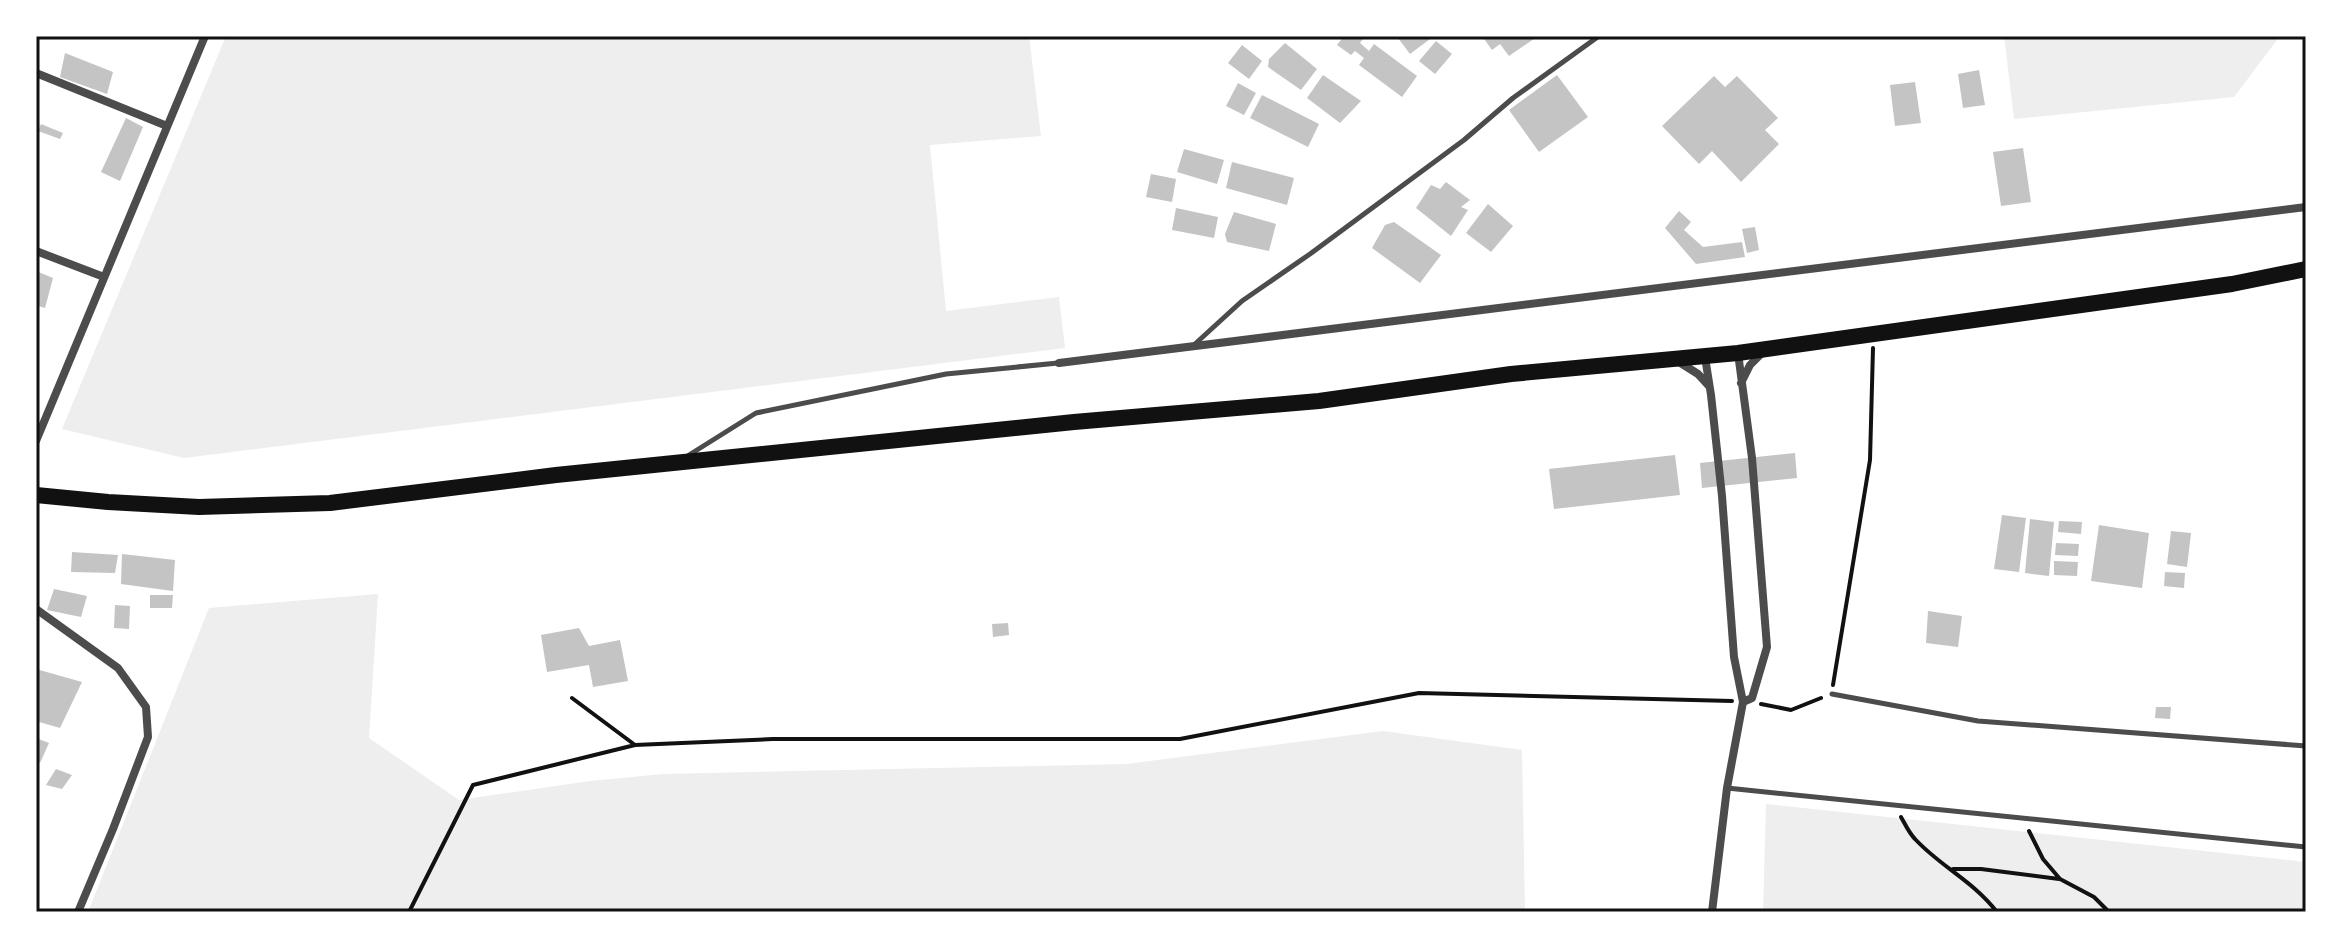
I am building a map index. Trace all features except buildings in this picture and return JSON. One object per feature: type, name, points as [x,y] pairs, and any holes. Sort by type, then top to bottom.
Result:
[{"type":"main road","points":[[36,495],[199,507],[314,504],[676,463],[1319,401],[1511,374],[1705,357],[2232,284],[2306,269]]},
{"type":"street","points":[[36,441],[205,36]]},
{"type":"street","points":[[36,73],[167,126]]},
{"type":"street","points":[[1059,363],[2306,207]]},
{"type":"street","points":[[36,251],[104,277]]},
{"type":"street","points":[[1741,383],[1750,365],[1767,349]]},
{"type":"street","points":[[1738,353],[1752,458],[1767,647],[1752,698],[1743,702]]},
{"type":"street","points":[[1705,357],[1723,509],[1734,657],[1743,702],[1727,788],[1712,912]]},
{"type":"street","points":[[1675,360],[1698,374],[1710,388]]},
{"type":"street","points":[[36,609],[118,668],[146,707],[148,737],[78,912]]},
{"type":"lane","points":[[1191,347],[1242,301],[1464,140],[1546,72],[1599,36]]},
{"type":"lane","points":[[676,463],[756,413],[946,374],[1059,363]]},
{"type":"lane","points":[[1832,694],[1978,721],[2306,746]]},
{"type":"lane","points":[[1727,788],[2306,847]]},
{"type":"path","points":[[409,912],[473,785],[635,745],[773,739],[1180,739],[1419,693],[1743,702],[1791,710],[1832,694],[1870,460],[1874,334]]},
{"type":"path","points":[[572,698],[635,745]]},
{"type":"path","points":[[1894,804],[1912,837],[1974,886],[1997,912]]},
{"type":"path","points":[[2022,818],[2043,859],[2060,879]]},
{"type":"path","points":[[1950,869],[1981,869],[2060,879],[2094,897],[2109,912]]},
{"type":"shaded area","points":[[226,36],[1029,36],[1041,136],[930,145],[946,311],[1059,297],[1065,348],[184,458],[62,429]]},
{"type":"shaded area","points":[[2004,36],[2280,36],[2234,97],[2014,119]]},
{"type":"shaded area","points":[[378,594],[369,738],[459,800],[663,774],[1126,764],[1383,731],[1522,750],[1525,912],[88,912],[209,608]]},
{"type":"shaded area","points":[[1766,804],[2306,862],[2306,912],[1763,912]]}]
